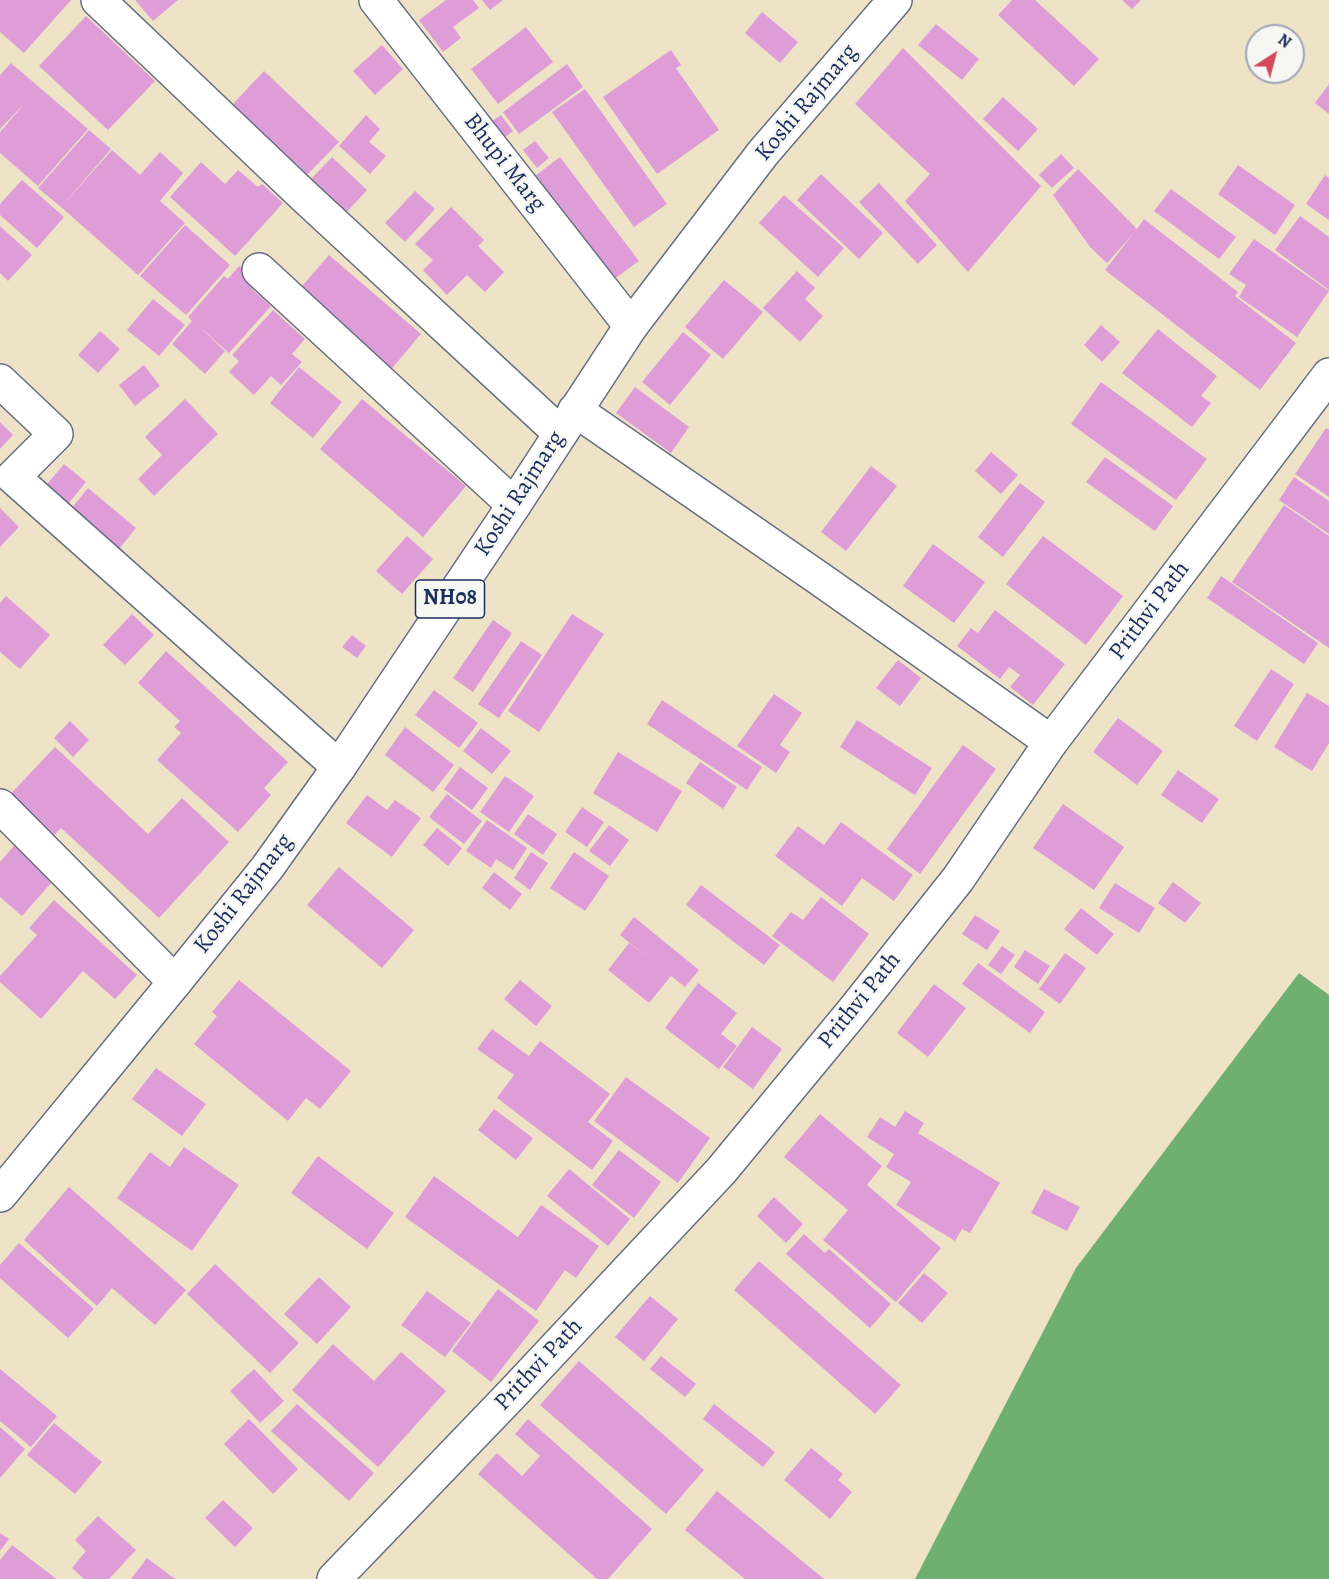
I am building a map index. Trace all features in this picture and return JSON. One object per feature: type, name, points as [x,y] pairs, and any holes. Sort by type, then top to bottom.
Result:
[{"type":"street","points":[[98,0],[304,196],[568,422],[820,579],[1051,742]]},
{"type":"street","name":"Bhupi Marg","points":[[376,0],[631,326]]},
{"type":"street","name":"Koshi Rajmarg","points":[[0,1195],[267,867],[339,767],[631,326],[763,153],[895,0]]},
{"type":"street","points":[[260,270],[514,505]]},
{"type":"street","name":"Prithvi Path","points":[[334,1579],[512,1394],[721,1171],[854,1010],[958,879],[1051,742],[1329,375]]},
{"type":"street","points":[[0,381],[56,434],[12,477],[339,767]]},
{"type":"street","points":[[0,806],[175,982]]},
{"type":"green space","points":[[1299,973],[1329,995],[1329,1579],[915,1579],[1076,1268]]},
{"type":"building","points":[[0,0],[71,0],[24,53],[0,32]]},
{"type":"building","points":[[135,0],[178,0],[153,21]]},
{"type":"building","points":[[446,0],[473,0],[479,8],[453,27],[461,38],[443,52],[419,20]]},
{"type":"building","points":[[482,0],[503,0],[490,10]]},
{"type":"building","points":[[1012,0],[1035,0],[1099,59],[1074,86],[998,15]]},
{"type":"building","points":[[1122,0],[1141,0],[1132,9]]},
{"type":"building","points":[[762,12],[798,42],[780,63],[745,33]]},
{"type":"building","points":[[86,16],[155,81],[108,130],[39,66]]},
{"type":"building","points":[[936,24],[979,59],[962,80],[918,45]]},
{"type":"building","points":[[526,27],[553,62],[498,104],[471,69]]},
{"type":"building","points":[[382,45],[403,69],[375,95],[353,71]]},
{"type":"building","points":[[903,48],[1041,186],[968,272],[905,201],[930,174],[855,104]]},
{"type":"building","points":[[671,50],[681,65],[676,68],[719,130],[657,174],[603,97]]},
{"type":"building","points":[[11,63],[88,129],[38,186],[0,153],[0,132],[26,102],[0,129],[0,75]]},
{"type":"building","points":[[567,64],[583,87],[519,134],[503,112]]},
{"type":"building","points":[[264,71],[339,142],[305,177],[231,106]]},
{"type":"building","points":[[1329,84],[1329,114],[1315,103]]},
{"type":"building","points":[[585,89],[667,204],[634,227],[552,112]]},
{"type":"building","points":[[1003,97],[1038,129],[1018,151],[983,119]]},
{"type":"building","points":[[366,115],[380,129],[369,142],[386,156],[370,174],[339,146]]},
{"type":"building","points":[[501,115],[513,131],[497,143],[485,126]]},
{"type":"building","points":[[89,130],[111,149],[61,207],[38,188]]},
{"type":"building","points":[[535,141],[549,158],[537,168],[523,150]]},
{"type":"building","points":[[112,150],[140,175],[160,152],[183,173],[160,201],[185,223],[138,275],[61,207]]},
{"type":"building","points":[[1061,154],[1074,168],[1052,188],[1039,175]]},
{"type":"building","points":[[332,157],[367,190],[345,214],[309,181]]},
{"type":"building","points":[[560,157],[639,261],[610,282],[531,179]]},
{"type":"building","points":[[201,162],[225,184],[238,170],[258,187],[262,184],[283,203],[235,256],[170,197]]},
{"type":"building","points":[[1238,165],[1295,205],[1275,235],[1218,194]]},
{"type":"building","points":[[1078,169],[1137,229],[1144,219],[1238,292],[1235,296],[1296,343],[1260,390],[1105,270],[1133,234],[1107,263],[1090,247],[1053,195]]},
{"type":"building","points":[[821,174],[883,233],[859,259],[797,200]]},
{"type":"building","points":[[1325,175],[1329,178],[1329,220],[1306,204]]},
{"type":"building","points":[[22,180],[64,217],[37,248],[0,215],[0,204]]},
{"type":"building","points":[[879,183],[937,245],[918,264],[859,202]]},
{"type":"building","points":[[1171,189],[1236,237],[1219,259],[1154,211]]},
{"type":"building","points":[[415,191],[435,209],[405,242],[385,223]]},
{"type":"building","points":[[784,195],[844,248],[818,277],[759,223]]},
{"type":"building","points":[[451,207],[484,240],[478,246],[504,272],[485,292],[467,275],[447,295],[423,270],[433,260],[415,244]]},
{"type":"building","points":[[1300,216],[1329,237],[1329,290],[1275,250]]},
{"type":"building","points":[[185,225],[230,265],[186,315],[140,276]]},
{"type":"building","points":[[0,226],[32,255],[8,281],[0,273]]},
{"type":"building","points":[[1254,239],[1329,291],[1297,337],[1239,297],[1246,285],[1229,274]]},
{"type":"building","points":[[329,255],[421,334],[383,379],[290,300]]},
{"type":"building","points":[[239,266],[258,283],[252,289],[271,306],[229,353],[196,324],[225,351],[205,374],[172,344],[192,321],[188,317],[224,276],[228,279]]},
{"type":"building","points":[[797,271],[815,288],[805,299],[823,316],[800,342],[763,308]]},
{"type":"building","points":[[724,280],[763,312],[723,359],[685,327]]},
{"type":"building","points":[[153,299],[185,325],[159,356],[127,330]]},
{"type":"building","points":[[273,310],[305,339],[292,354],[302,362],[281,385],[271,376],[254,395],[229,372],[239,361],[232,355]]},
{"type":"building","points":[[1101,325],[1120,342],[1102,362],[1084,345]]},
{"type":"building","points":[[1158,329],[1217,376],[1201,396],[1211,403],[1192,427],[1122,373]]},
{"type":"building","points":[[100,331],[120,349],[98,373],[78,355]]},
{"type":"building","points":[[683,332],[711,355],[670,405],[642,382]]},
{"type":"building","points":[[144,365],[160,386],[135,406],[119,385]]},
{"type":"building","points":[[299,367],[342,402],[313,438],[270,403]]},
{"type":"building","points":[[1101,382],[1207,459],[1176,500],[1071,424]]},
{"type":"building","points":[[635,387],[689,427],[671,453],[616,413]]},
{"type":"building","points":[[185,399],[218,434],[154,496],[138,479],[162,455],[145,437]]},
{"type":"building","points":[[362,399],[466,486],[423,537],[320,449]]},
{"type":"building","points":[[0,422],[13,435],[0,449]]},
{"type":"building","points":[[1326,428],[1329,430],[1329,497],[1295,474]]},
{"type":"building","points":[[991,452],[1018,475],[1001,494],[975,471]]},
{"type":"building","points":[[1105,457],[1173,506],[1155,531],[1086,482]]},
{"type":"building","points":[[64,464],[86,482],[64,509],[42,490]]},
{"type":"building","points":[[871,466],[897,486],[846,551],[821,532]]},
{"type":"building","points":[[1294,477],[1329,501],[1329,534],[1279,500]]},
{"type":"building","points":[[1020,483],[1045,502],[1003,557],[978,537]]},
{"type":"building","points":[[88,488],[136,528],[114,555],[66,515]]},
{"type":"building","points":[[1284,505],[1329,536],[1329,648],[1232,582]]},
{"type":"building","points":[[0,508],[19,527],[0,547]]},
{"type":"building","points":[[407,536],[433,559],[402,594],[376,571]]},
{"type":"building","points":[[1043,536],[1123,596],[1086,645],[1006,584]]},
{"type":"building","points":[[933,544],[985,582],[954,623],[903,586]]},
{"type":"building","points":[[1221,576],[1318,643],[1304,664],[1207,598]]},
{"type":"building","points":[[6,596],[50,635],[20,669],[0,652],[0,603]]},
{"type":"building","points":[[995,610],[1065,664],[1033,705],[1010,687],[1020,675],[1009,667],[1000,679],[957,646],[971,628],[978,633]]},
{"type":"building","points":[[132,614],[154,635],[125,665],[103,645]]},
{"type":"building","points":[[572,614],[604,634],[539,732],[508,711]]},
{"type":"building","points":[[493,620],[512,633],[473,692],[453,678]]},
{"type":"building","points":[[352,635],[366,646],[357,658],[342,647]]},
{"type":"building","points":[[521,641],[542,655],[499,718],[478,704]]},
{"type":"building","points":[[166,651],[288,762],[264,788],[271,795],[238,832],[157,760],[181,733],[174,727],[180,721],[138,683]]},
{"type":"building","points":[[898,660],[921,678],[900,706],[876,688]]},
{"type":"building","points":[[1271,669],[1294,684],[1257,741],[1234,726]]},
{"type":"building","points":[[434,690],[478,723],[459,748],[415,715]]},
{"type":"building","points":[[1307,693],[1329,706],[1329,743],[1312,771],[1274,747]]},
{"type":"building","points":[[774,694],[802,713],[780,745],[790,752],[776,773],[737,746]]},
{"type":"building","points":[[662,700],[762,767],[747,790],[647,724]]},
{"type":"building","points":[[1118,718],[1163,751],[1137,785],[1093,752]]},
{"type":"building","points":[[857,720],[932,768],[915,795],[840,747]]},
{"type":"building","points":[[70,721],[89,740],[73,757],[54,738]]},
{"type":"building","points":[[405,727],[454,765],[433,792],[385,755]]},
{"type":"building","points":[[481,728],[511,751],[492,774],[463,751]]},
{"type":"building","points":[[963,745],[996,769],[920,874],[887,849]]},
{"type":"building","points":[[55,747],[148,834],[182,798],[229,842],[159,918],[61,828],[49,841],[4,801]]},
{"type":"building","points":[[618,752],[682,791],[657,832],[593,793]]},
{"type":"building","points":[[700,762],[737,787],[723,809],[686,783]]},
{"type":"building","points":[[460,767],[488,788],[472,810],[444,789]]},
{"type":"building","points":[[1178,770],[1219,799],[1202,823],[1161,795]]},
{"type":"building","points":[[505,776],[534,796],[509,832],[480,812]]},
{"type":"building","points":[[447,794],[482,821],[464,844],[429,817]]},
{"type":"building","points":[[367,795],[387,810],[395,800],[421,818],[392,857],[346,823]]},
{"type":"building","points":[[1063,804],[1124,847],[1094,890],[1033,848]]},
{"type":"building","points":[[582,807],[604,822],[587,847],[565,832]]},
{"type":"building","points":[[528,814],[557,834],[543,855],[514,834]]},
{"type":"building","points":[[487,820],[527,848],[513,870],[496,859],[491,868],[466,851]]},
{"type":"building","points":[[841,822],[913,875],[894,901],[862,878],[842,906],[775,856],[798,826],[824,845]]},
{"type":"building","points":[[609,825],[629,840],[610,866],[589,851]]},
{"type":"building","points":[[437,828],[462,848],[448,866],[423,845]]},
{"type":"building","points":[[20,839],[59,874],[22,916],[0,897],[0,862]]},
{"type":"building","points":[[531,852],[548,863],[530,890],[514,878]]},
{"type":"building","points":[[574,852],[609,876],[585,911],[550,888]]},
{"type":"building","points":[[339,867],[414,930],[382,968],[307,905]]},
{"type":"building","points":[[494,872],[522,894],[510,910],[482,888]]},
{"type":"building","points":[[1173,882],[1201,903],[1185,923],[1158,903]]},
{"type":"building","points":[[1115,883],[1155,908],[1139,933],[1099,908]]},
{"type":"building","points":[[701,885],[780,945],[764,965],[686,905]]},
{"type":"building","points":[[821,897],[869,934],[833,982],[772,936],[791,912],[803,920]]},
{"type":"building","points":[[54,900],[137,975],[115,999],[83,971],[41,1019],[0,982],[0,976],[37,935],[29,928]]},
{"type":"building","points":[[1081,908],[1114,934],[1097,955],[1064,929]]},
{"type":"building","points":[[975,915],[1000,931],[987,950],[962,934]]},
{"type":"building","points":[[634,917],[699,970],[685,987],[671,976],[649,1003],[608,970],[629,943],[647,957],[620,935]]},
{"type":"building","points":[[1002,946],[1015,955],[1001,974],[988,965]]},
{"type":"building","points":[[1025,950],[1050,966],[1038,984],[1014,967]]},
{"type":"building","points":[[1065,953],[1086,968],[1060,1004],[1039,989]]},
{"type":"building","points":[[978,963],[1045,1012],[1030,1033],[962,984]]},
{"type":"building","points":[[239,980],[351,1071],[320,1109],[306,1098],[288,1121],[194,1044],[217,1016],[212,1012]]},
{"type":"building","points":[[520,980],[552,1006],[536,1026],[504,999]]},
{"type":"building","points":[[698,983],[737,1013],[721,1034],[737,1046],[719,1069],[665,1028]]},
{"type":"building","points":[[934,984],[966,1008],[928,1057],[897,1033]]},
{"type":"building","points":[[752,1027],[782,1049],[753,1089],[723,1067]]},
{"type":"building","points":[[492,1029],[529,1056],[540,1041],[610,1094],[588,1122],[613,1141],[592,1170],[497,1098],[514,1075],[477,1049]]},
{"type":"building","points":[[156,1068],[206,1104],[182,1136],[132,1099]]},
{"type":"building","points":[[626,1077],[710,1138],[678,1183],[594,1121]]},
{"type":"building","points":[[494,1109],[533,1138],[516,1160],[478,1130]]},
{"type":"building","points":[[905,1111],[924,1123],[918,1133],[1000,1183],[970,1233],[962,1229],[955,1241],[896,1205],[911,1182],[886,1167],[894,1154],[867,1137],[880,1117],[895,1127]]},
{"type":"building","points":[[820,1114],[882,1166],[867,1185],[941,1248],[896,1302],[823,1240],[848,1210],[784,1157]]},
{"type":"building","points":[[184,1147],[239,1185],[192,1251],[117,1198],[150,1152],[170,1167]]},
{"type":"building","points":[[619,1150],[661,1182],[634,1218],[592,1185]]},
{"type":"building","points":[[318,1156],[394,1213],[367,1249],[291,1193]]},
{"type":"building","points":[[569,1169],[630,1219],[608,1246],[547,1196]]},
{"type":"building","points":[[434,1176],[518,1237],[541,1205],[599,1246],[576,1278],[565,1270],[536,1311],[405,1217]]},
{"type":"building","points":[[69,1187],[186,1290],[155,1325],[112,1288],[97,1306],[24,1240]]},
{"type":"building","points":[[1044,1189],[1080,1207],[1067,1231],[1031,1213]]},
{"type":"building","points":[[774,1197],[803,1224],[786,1243],[757,1216]]},
{"type":"building","points":[[804,1234],[825,1253],[829,1249],[891,1304],[870,1328],[786,1254]]},
{"type":"building","points":[[19,1243],[94,1309],[68,1338],[0,1278],[0,1265]]},
{"type":"building","points":[[759,1261],[901,1385],[875,1414],[734,1290]]},
{"type":"building","points":[[215,1264],[299,1343],[270,1373],[187,1294]]},
{"type":"building","points":[[924,1273],[948,1293],[922,1323],[898,1303]]},
{"type":"building","points":[[319,1277],[351,1307],[317,1344],[284,1314]]},
{"type":"building","points":[[498,1289],[539,1321],[491,1382],[452,1351]]},
{"type":"building","points":[[427,1291],[471,1323],[445,1357],[401,1325]]},
{"type":"building","points":[[650,1296],[678,1319],[644,1361],[615,1337]]},
{"type":"building","points":[[333,1344],[374,1381],[401,1352],[446,1391],[378,1467],[292,1390]]},
{"type":"building","points":[[661,1356],[696,1384],[685,1397],[650,1369]]},
{"type":"building","points":[[579,1361],[704,1470],[666,1514],[540,1405]]},
{"type":"building","points":[[0,1369],[57,1416],[31,1447],[0,1421]]},
{"type":"building","points":[[254,1369],[284,1401],[260,1423],[230,1391]]},
{"type":"building","points":[[297,1404],[374,1473],[349,1501],[271,1431]]},
{"type":"building","points":[[714,1404],[775,1452],[763,1467],[703,1419]]},
{"type":"building","points":[[249,1419],[298,1469],[273,1494],[224,1444]]},
{"type":"building","points":[[528,1419],[652,1529],[608,1579],[597,1579],[478,1474],[497,1453],[522,1476],[540,1456],[515,1434]]},
{"type":"building","points":[[54,1423],[102,1462],[75,1494],[27,1455]]},
{"type":"building","points":[[0,1427],[25,1449],[0,1478]]},
{"type":"building","points":[[811,1448],[843,1474],[838,1480],[852,1492],[830,1519],[784,1480]]},
{"type":"building","points":[[717,1491],[824,1579],[745,1579],[685,1530]]},
{"type":"building","points":[[223,1500],[253,1528],[235,1547],[205,1518]]},
{"type":"building","points":[[98,1516],[136,1550],[109,1579],[84,1579],[72,1568],[86,1551],[75,1540]]},
{"type":"building","points":[[0,1533],[9,1539],[0,1551]]},
{"type":"building","points":[[12,1545],[56,1579],[0,1579],[0,1560]]},
{"type":"building","points":[[147,1558],[175,1579],[131,1579]]}]
